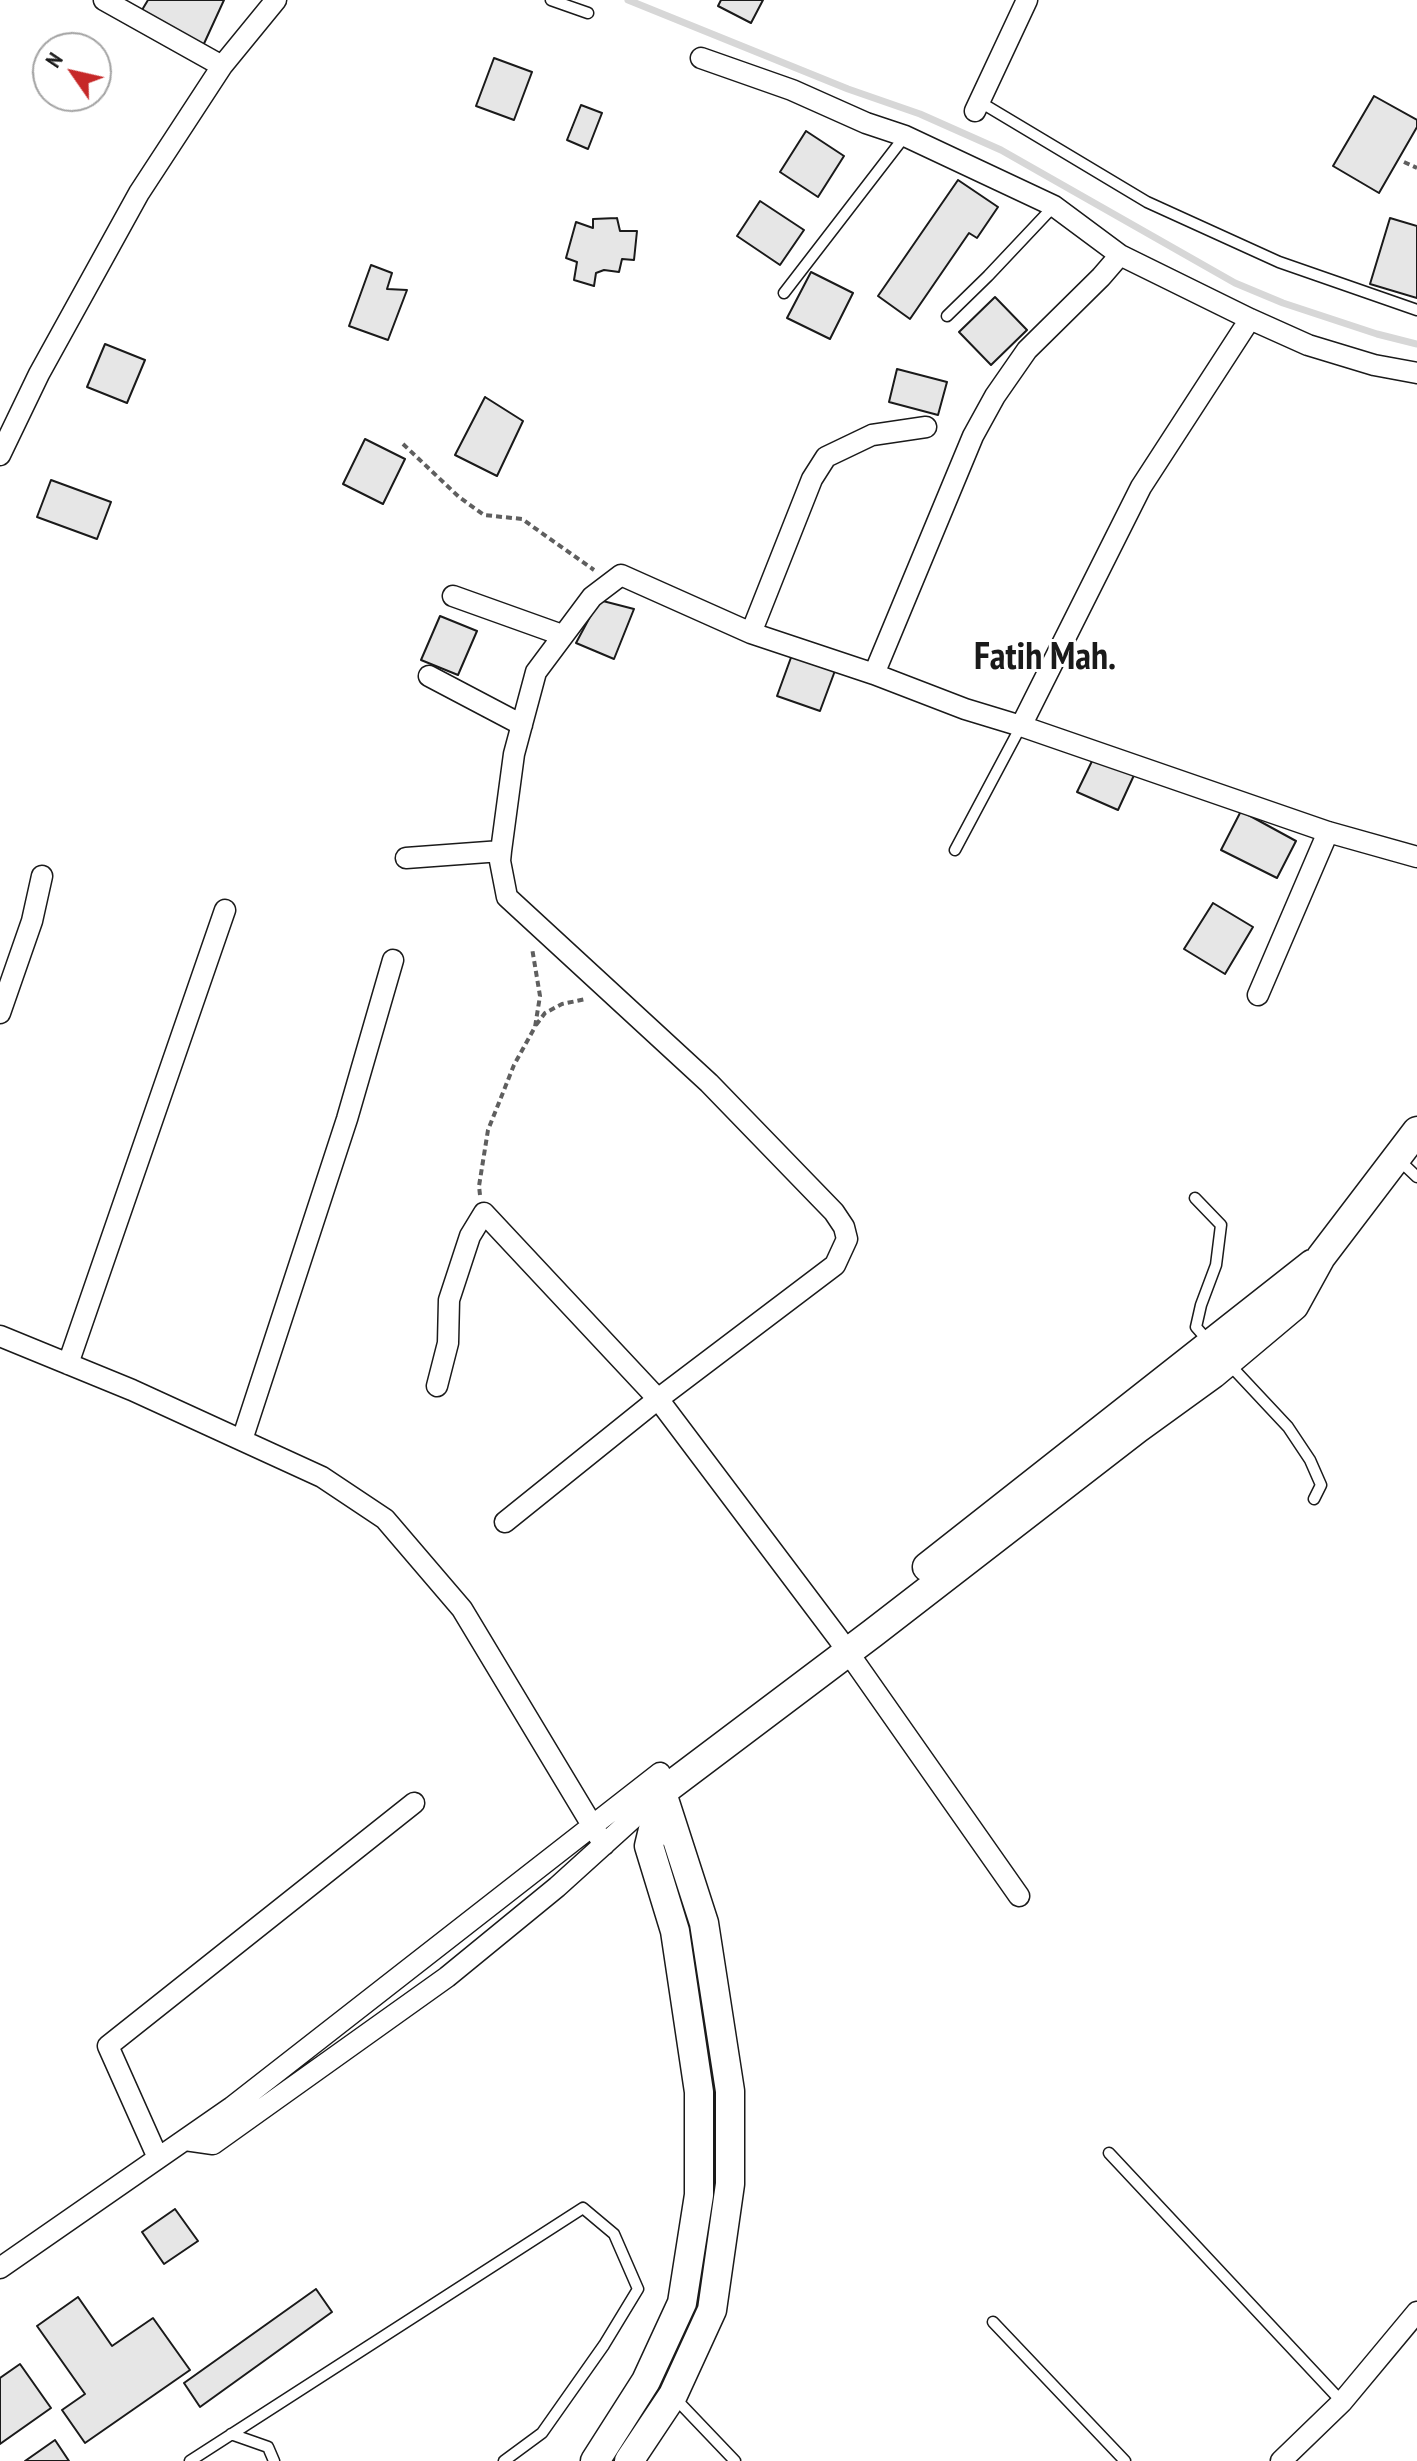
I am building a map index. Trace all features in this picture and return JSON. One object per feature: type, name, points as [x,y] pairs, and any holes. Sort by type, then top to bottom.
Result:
[{"type":"street","points":[[104,0],[222,66]]},
{"type":"street","points":[[0,455],[39,374],[139,193],[222,66],[276,0]]},
{"type":"street","points":[[978,106],[1027,0]]},
{"type":"street","points":[[701,58],[792,90],[866,123],[956,156],[1054,206],[1120,255],[1308,345],[1374,365],[1417,373]]},
{"type":"street","points":[[874,674],[973,436],[995,396],[1027,350],[1120,255]]},
{"type":"street","points":[[1021,726],[1141,487],[1250,319]]},
{"type":"street","points":[[751,633],[812,479],[826,457],[872,435],[926,427]]},
{"type":"street","points":[[505,1522],[658,1399],[835,1265],[847,1239],[844,1227],[834,1212],[709,1083],[507,897],[501,851],[514,754],[536,672],[592,597],[611,582],[621,575],[751,633],[874,674],[965,709],[1328,832],[1417,857]]},
{"type":"street","points":[[453,596],[562,635]]},
{"type":"street","points":[[429,676],[522,725]]},
{"type":"street","points":[[1258,995],[1328,832]]},
{"type":"street","points":[[406,858],[501,851]]},
{"type":"street","points":[[0,1013],[32,921],[42,876]]},
{"type":"street","points":[[68,1364],[225,910]]},
{"type":"street","points":[[242,1440],[347,1119],[393,960]]},
{"type":"street","points":[[0,2268],[232,2107],[594,1825],[661,1783],[842,1644],[873,1633],[1124,1439],[1219,1353],[1294,1306],[1321,1257],[1407,1168],[1417,1131]]},
{"type":"street","points":[[437,1386],[448,1343],[449,1300],[470,1236],[484,1213],[658,1399],[842,1644],[1019,1896]]},
{"type":"street","points":[[0,1336],[132,1390],[322,1477],[385,1519],[462,1609],[604,1845]]},
{"type":"street","points":[[185,2140],[213,2144],[447,1977],[604,1845],[661,1783]]},
{"type":"street","points":[[595,2461],[646,2381],[682,2303],[699,2195],[699,2092],[675,1931],[649,1846],[661,1783]]},
{"type":"street","points":[[629,2461],[673,2395],[712,2310],[730,2184],[730,2091],[704,1923],[661,1783]]},
{"type":"street","points":[[158,2158],[108,2046],[414,1803]]},
{"type":"street","points":[[1281,2461],[1342,2402],[1417,2312]]},
{"type":"lane","points":[[551,0],[588,13]]},
{"type":"lane","points":[[978,106],[1186,221],[1279,262],[1417,310]]},
{"type":"lane","points":[[784,293],[905,136]]},
{"type":"lane","points":[[947,316],[1054,206]]},
{"type":"lane","points":[[955,850],[1021,726]]},
{"type":"lane","points":[[1195,1198],[1221,1225],[1216,1265],[1196,1327],[1288,1427],[1310,1460],[1321,1485],[1314,1499]]},
{"type":"lane","points":[[1109,2153],[1342,2402]]},
{"type":"lane","points":[[190,2461],[583,2208],[614,2234],[638,2289],[604,2345],[542,2433],[504,2461]]},
{"type":"lane","points":[[993,2322],[1125,2461]]},
{"type":"lane","points":[[646,2381],[673,2395],[735,2461]]},
{"type":"lane","points":[[231,2434],[268,2447],[274,2461]]},
{"type":"path","points":[[1404,162],[1417,168]]},
{"type":"path","points":[[403,444],[459,497],[484,515],[522,519],[611,582]]},
{"type":"path","points":[[528,916],[540,996],[535,1027]]},
{"type":"path","points":[[484,1213],[479,1186],[488,1130],[514,1065],[535,1027],[545,1013],[584,998],[626,1006]]},
{"type":"building","points":[[148,0],[224,0],[202,48],[142,10]]},
{"type":"building","points":[[721,0],[763,0],[751,23],[718,6]]},
{"type":"building","points":[[494,58],[532,72],[514,120],[476,106]]},
{"type":"building","points":[[1374,96],[1417,120],[1417,127],[1379,193],[1333,166]]},
{"type":"building","points":[[581,105],[602,113],[588,149],[567,140]]},
{"type":"building","points":[[806,131],[844,156],[818,197],[780,172]]},
{"type":"building","points":[[958,180],[998,207],[977,238],[969,233],[910,319],[878,296]]},
{"type":"building","points":[[760,201],[804,230],[780,265],[737,236]]},
{"type":"building","points":[[617,218],[620,231],[637,231],[634,260],[622,259],[619,272],[604,270],[596,273],[594,286],[574,280],[577,262],[566,258],[576,222],[593,228],[593,219]]},
{"type":"building","points":[[1390,218],[1417,226],[1417,298],[1370,284]]},
{"type":"building","points":[[371,265],[392,273],[387,289],[407,290],[388,340],[349,326]]},
{"type":"building","points":[[811,272],[853,293],[830,339],[787,318]]},
{"type":"building","points":[[995,297],[1027,330],[991,365],[959,332]]},
{"type":"building","points":[[105,344],[145,360],[127,403],[87,387]]},
{"type":"building","points":[[897,369],[947,382],[938,415],[889,402]]},
{"type":"building","points":[[485,397],[523,421],[497,476],[455,455]]},
{"type":"building","points":[[365,439],[405,459],[383,504],[343,484]]},
{"type":"building","points":[[51,480],[111,502],[97,539],[37,517]]},
{"type":"building","points":[[599,600],[634,609],[614,659],[576,643]]},
{"type":"building","points":[[440,616],[477,631],[458,675],[421,660]]},
{"type":"building","points":[[793,652],[836,668],[820,711],[777,696]]},
{"type":"building","points":[[1095,755],[1135,773],[1118,810],[1077,792]]},
{"type":"building","points":[[1241,811],[1296,841],[1277,878],[1221,850]]},
{"type":"building","points":[[1213,903],[1253,927],[1225,974],[1184,949]]},
{"type":"building","points":[[175,2209],[198,2241],[164,2264],[142,2232]]},
{"type":"building","points":[[316,2289],[332,2312],[200,2407],[184,2383]]},
{"type":"building","points":[[78,2297],[112,2346],[153,2318],[190,2370],[85,2443],[62,2410],[85,2394],[37,2326]]},
{"type":"building","points":[[20,2364],[51,2408],[0,2444],[0,2378]]},
{"type":"building","points":[[55,2440],[69,2461],[25,2461]]},
{"type":"waterway","points":[[628,0],[848,89],[920,114],[1001,150],[1235,283],[1283,303],[1417,344]]},
{"type":"district","name":"Fatih Mah.","points":[[1045,658]]}]
